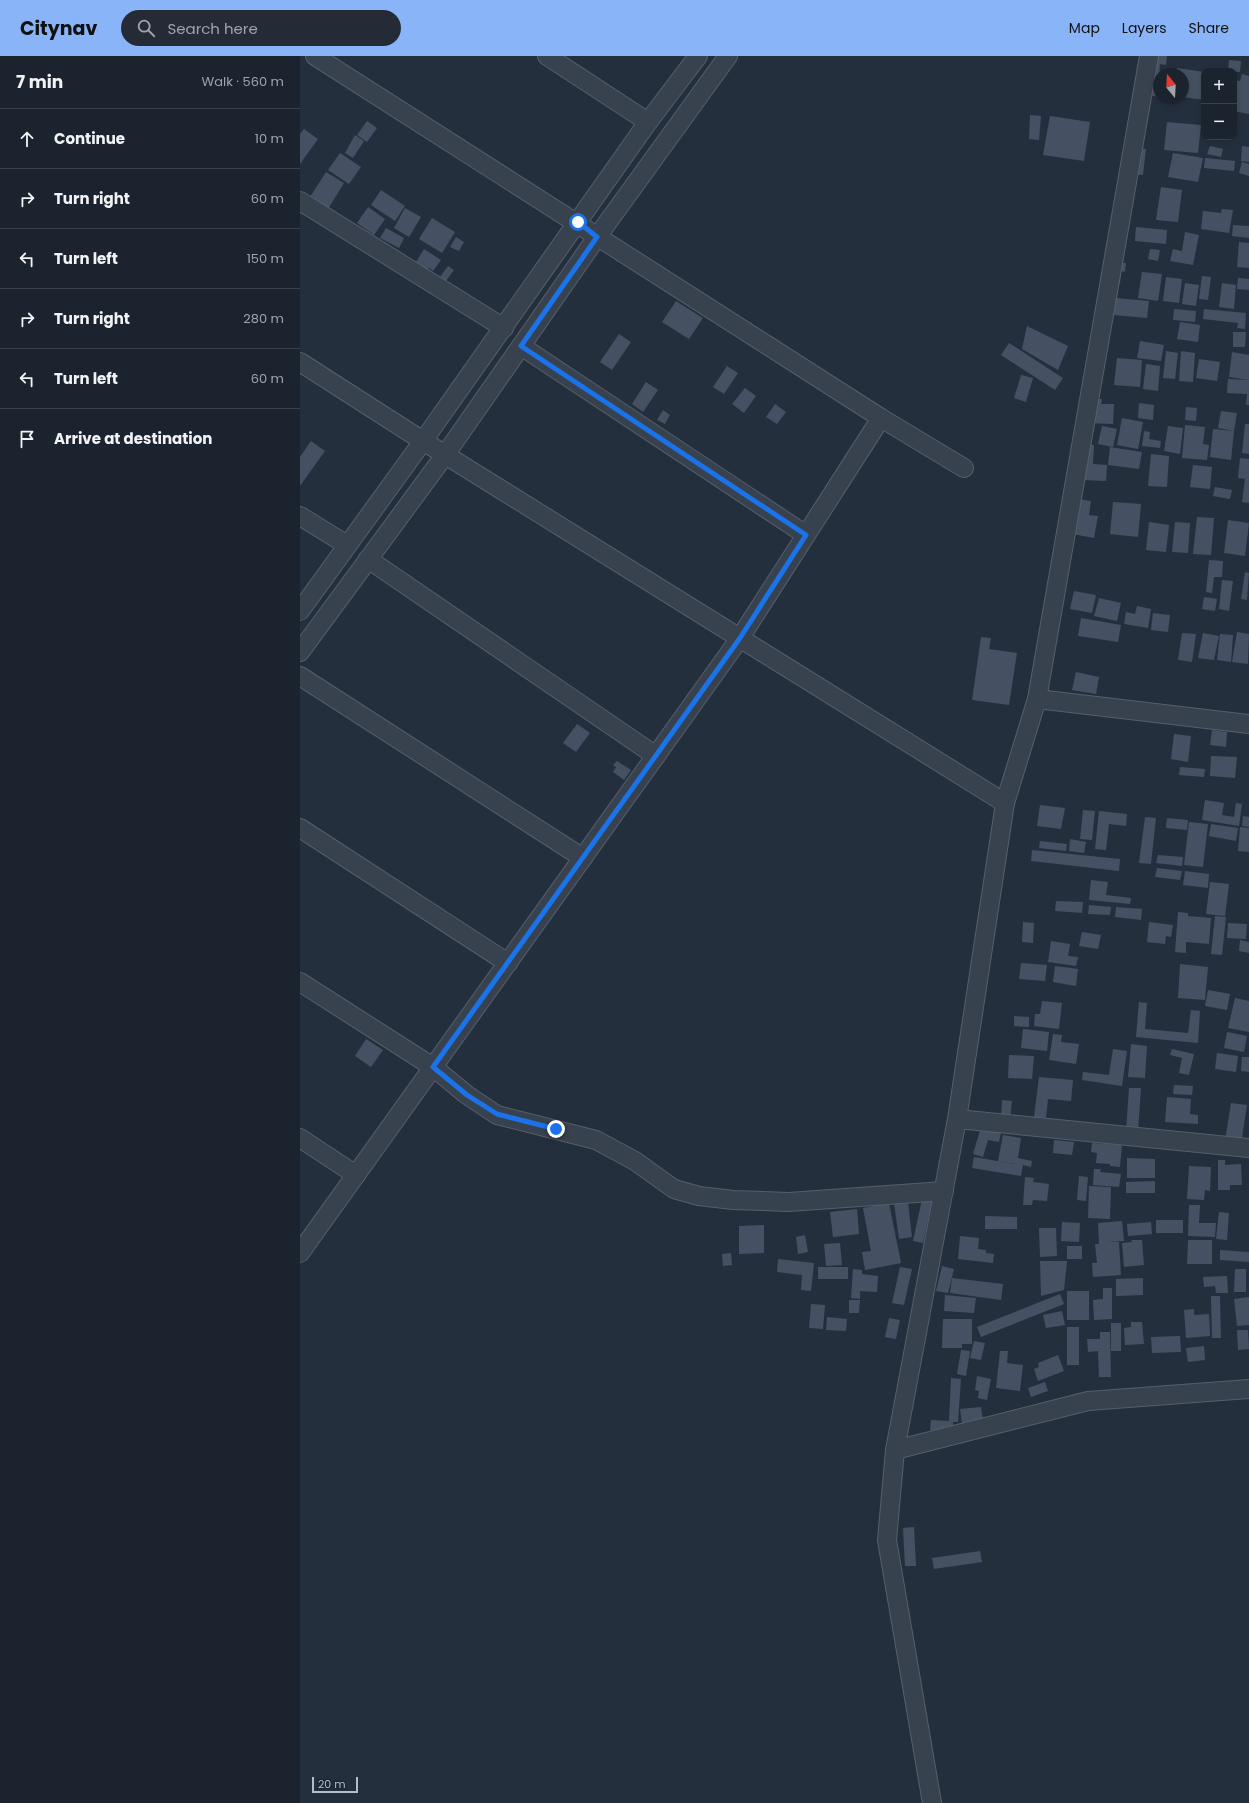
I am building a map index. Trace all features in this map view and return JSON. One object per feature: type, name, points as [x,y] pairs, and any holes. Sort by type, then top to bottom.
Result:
[{"type":"street","points":[[316,56],[578,222],[597,237],[882,418],[964,468]]},
{"type":"street","points":[[547,56],[648,122]]},
{"type":"street","points":[[300,611],[504,328],[648,122],[698,56]]},
{"type":"street","points":[[300,652],[445,455],[597,237],[728,56]]},
{"type":"street","points":[[932,1803],[887,1540],[895,1450],[957,1119],[1005,803],[1037,699],[1149,56]]},
{"type":"street","points":[[300,201],[504,328]]},
{"type":"street","points":[[521,346],[806,535]]},
{"type":"street","points":[[300,362],[445,455],[1005,803]]},
{"type":"street","points":[[300,1253],[740,638],[882,418]]},
{"type":"street","points":[[300,516],[347,545]]},
{"type":"street","points":[[368,559],[656,756]]},
{"type":"street","points":[[300,676],[583,858]]},
{"type":"street","points":[[1037,699],[1249,724]]},
{"type":"street","points":[[300,828],[508,963]]},
{"type":"street","points":[[300,982],[433,1067],[467,1095],[497,1114],[596,1140],[635,1161],[674,1189],[699,1196],[733,1200],[789,1202],[944,1191]]},
{"type":"street","points":[[957,1119],[1249,1148]]},
{"type":"street","points":[[300,1138],[356,1175]]},
{"type":"street","points":[[895,1450],[1088,1401],[1249,1389]]},
{"type":"building","points":[[1154,56],[1167,56],[1166,65],[1160,64],[1160,68],[1153,68],[1153,78],[1151,77]]},
{"type":"building","points":[[1229,60],[1241,61],[1240,72],[1237,72],[1237,68],[1228,68]]},
{"type":"building","points":[[1189,70],[1201,72],[1201,100],[1189,98]]},
{"type":"building","points":[[1242,74],[1249,76],[1249,114],[1237,112],[1237,80],[1240,81]]},
{"type":"building","points":[[1149,81],[1153,81],[1153,96],[1147,95]]},
{"type":"building","points":[[1030,115],[1041,116],[1039,140],[1029,139]]},
{"type":"building","points":[[1050,116],[1090,122],[1084,161],[1043,155]]},
{"type":"building","points":[[367,121],[377,128],[367,142],[357,135]]},
{"type":"building","points":[[1167,122],[1201,125],[1198,153],[1164,150]]},
{"type":"building","points":[[304,129],[318,139],[300,164],[300,134]]},
{"type":"building","points":[[355,135],[364,141],[353,158],[345,153]]},
{"type":"building","points":[[1210,146],[1223,149],[1221,157],[1207,154]]},
{"type":"building","points":[[1242,146],[1249,147],[1249,162],[1241,161]]},
{"type":"building","points":[[1135,148],[1146,149],[1143,175],[1132,174]]},
{"type":"building","points":[[340,153],[361,167],[349,184],[328,170]]},
{"type":"building","points":[[1173,153],[1203,158],[1198,182],[1168,177]]},
{"type":"building","points":[[1205,158],[1235,161],[1234,171],[1204,168]]},
{"type":"building","points":[[1242,162],[1249,164],[1249,176],[1239,173]]},
{"type":"building","points":[[326,172],[344,183],[328,209],[310,197]]},
{"type":"building","points":[[1161,187],[1182,190],[1178,222],[1156,220]]},
{"type":"building","points":[[381,190],[405,206],[395,221],[371,205]]},
{"type":"building","points":[[368,207],[385,219],[374,235],[357,223]]},
{"type":"building","points":[[405,208],[421,217],[409,237],[394,228]]},
{"type":"building","points":[[1222,209],[1233,210],[1229,233],[1201,229],[1203,211],[1221,213]]},
{"type":"building","points":[[432,218],[455,232],[442,253],[419,239]]},
{"type":"building","points":[[1233,225],[1249,226],[1249,238],[1232,236]]},
{"type":"building","points":[[1136,227],[1167,230],[1166,244],[1135,241]]},
{"type":"building","points":[[386,228],[404,238],[399,248],[380,238]]},
{"type":"building","points":[[1185,232],[1199,235],[1193,265],[1170,261],[1173,249],[1182,251]]},
{"type":"building","points":[[456,237],[464,242],[459,251],[450,247]]},
{"type":"building","points":[[1239,242],[1249,243],[1249,268],[1237,267]]},
{"type":"building","points":[[424,249],[441,260],[433,271],[429,268],[427,270],[416,262]]},
{"type":"building","points":[[1150,249],[1160,250],[1158,261],[1148,259]]},
{"type":"building","points":[[1110,261],[1126,263],[1125,272],[1121,271],[1120,284],[1107,282]]},
{"type":"building","points":[[448,266],[454,270],[446,281],[440,277]]},
{"type":"building","points":[[1142,272],[1162,274],[1158,301],[1138,298]]},
{"type":"building","points":[[1202,276],[1211,277],[1208,300],[1199,299]]},
{"type":"building","points":[[1166,277],[1182,279],[1179,303],[1163,301]]},
{"type":"building","points":[[1238,278],[1249,279],[1249,290],[1237,289]]},
{"type":"building","points":[[1185,283],[1199,285],[1196,306],[1182,304]]},
{"type":"building","points":[[1222,283],[1236,285],[1234,309],[1219,307]]},
{"type":"building","points":[[1116,298],[1149,301],[1147,318],[1114,315]]},
{"type":"building","points":[[676,301],[703,318],[689,339],[662,322]]},
{"type":"building","points":[[1174,309],[1196,311],[1195,322],[1173,320]]},
{"type":"building","points":[[1204,309],[1246,313],[1245,329],[1237,328],[1238,323],[1203,319]]},
{"type":"building","points":[[1180,322],[1200,325],[1198,342],[1177,339]]},
{"type":"building","points":[[1027,326],[1068,346],[1058,370],[1022,349]]},
{"type":"building","points":[[1233,332],[1246,332],[1245,347],[1233,347]]},
{"type":"building","points":[[619,334],[631,342],[612,370],[600,362]]},
{"type":"building","points":[[1140,341],[1164,345],[1161,361],[1137,358]]},
{"type":"building","points":[[1009,343],[1063,378],[1055,390],[1001,355]]},
{"type":"building","points":[[1166,351],[1178,353],[1175,379],[1163,378]]},
{"type":"building","points":[[1181,351],[1195,353],[1193,382],[1179,381]]},
{"type":"building","points":[[1232,352],[1249,355],[1249,380],[1229,377]]},
{"type":"building","points":[[1117,358],[1142,360],[1140,387],[1114,385]]},
{"type":"building","points":[[1199,359],[1220,362],[1217,381],[1196,378]]},
{"type":"building","points":[[1146,364],[1160,366],[1158,391],[1143,389]]},
{"type":"building","points":[[727,366],[738,373],[724,394],[713,387]]},
{"type":"building","points":[[1021,375],[1033,378],[1026,402],[1014,398]]},
{"type":"building","points":[[1228,379],[1249,380],[1249,405],[1246,405],[1247,394],[1227,393]]},
{"type":"building","points":[[646,382],[658,390],[643,412],[632,404]]},
{"type":"building","points":[[745,388],[756,396],[744,413],[732,404]]},
{"type":"building","points":[[1090,399],[1102,399],[1101,404],[1114,404],[1113,424],[1089,423]]},
{"type":"building","points":[[1139,403],[1154,405],[1153,420],[1138,418]]},
{"type":"building","points":[[775,404],[786,412],[777,424],[766,417]]},
{"type":"building","points":[[1186,407],[1197,408],[1196,421],[1185,420]]},
{"type":"building","points":[[663,410],[670,415],[665,424],[657,420]]},
{"type":"building","points":[[1221,411],[1237,413],[1234,431],[1218,428]]},
{"type":"building","points":[[1122,418],[1143,422],[1138,449],[1117,445]]},
{"type":"building","points":[[1245,424],[1249,424],[1249,454],[1242,453]]},
{"type":"building","points":[[1185,425],[1205,427],[1203,444],[1209,445],[1207,460],[1182,458]]},
{"type":"building","points":[[1102,426],[1117,429],[1113,447],[1098,444]]},
{"type":"building","points":[[1168,426],[1183,428],[1180,454],[1164,451]]},
{"type":"building","points":[[1213,429],[1234,431],[1231,460],[1210,457]]},
{"type":"building","points":[[1144,431],[1150,432],[1149,439],[1161,441],[1160,448],[1142,446]]},
{"type":"building","points":[[311,441],[325,451],[300,486],[300,457]]},
{"type":"building","points":[[1085,444],[1094,445],[1093,464],[1107,465],[1106,481],[1082,480]]},
{"type":"building","points":[[1110,447],[1142,452],[1139,469],[1108,465]]},
{"type":"building","points":[[1151,454],[1169,456],[1167,487],[1148,486]]},
{"type":"building","points":[[1240,458],[1249,459],[1249,503],[1242,502],[1245,479],[1238,478]]},
{"type":"building","points":[[1193,465],[1212,467],[1210,489],[1190,487]]},
{"type":"building","points":[[1215,487],[1232,490],[1230,499],[1213,496]]},
{"type":"building","points":[[1078,499],[1091,501],[1089,515],[1098,516],[1094,538],[1072,534]]},
{"type":"building","points":[[1113,502],[1141,504],[1138,537],[1110,534]]},
{"type":"building","points":[[1197,517],[1214,518],[1211,555],[1193,554]]},
{"type":"building","points":[[1228,520],[1249,523],[1245,556],[1224,553]]},
{"type":"building","points":[[1149,522],[1169,525],[1166,552],[1146,550]]},
{"type":"building","points":[[1175,522],[1190,523],[1188,553],[1172,552]]},
{"type":"building","points":[[1209,560],[1223,561],[1222,577],[1214,577],[1212,593],[1206,592]]},
{"type":"building","points":[[1245,572],[1249,573],[1247,600],[1241,599]]},
{"type":"building","points":[[1222,580],[1233,581],[1229,611],[1219,609]]},
{"type":"building","points":[[1074,591],[1096,595],[1092,613],[1070,609]]},
{"type":"building","points":[[1204,597],[1217,599],[1215,611],[1202,609]]},
{"type":"building","points":[[1099,598],[1121,603],[1117,621],[1094,616]]},
{"type":"building","points":[[1137,606],[1151,609],[1148,628],[1124,624],[1126,612],[1135,614]]},
{"type":"building","points":[[1153,613],[1170,615],[1168,632],[1151,630]]},
{"type":"building","points":[[1081,618],[1121,625],[1118,642],[1078,636]]},
{"type":"building","points":[[1237,632],[1249,634],[1248,664],[1232,662]]},
{"type":"building","points":[[1182,633],[1196,634],[1192,662],[1178,660]]},
{"type":"building","points":[[1203,633],[1219,636],[1214,660],[1198,658]]},
{"type":"building","points":[[1220,634],[1233,635],[1231,662],[1217,660]]},
{"type":"building","points":[[981,637],[991,638],[989,649],[1017,653],[1009,705],[972,700]]},
{"type":"building","points":[[1076,672],[1099,677],[1096,694],[1072,690]]},
{"type":"building","points":[[577,724],[590,733],[576,752],[563,743]]},
{"type":"building","points":[[1212,730],[1227,732],[1226,747],[1210,745]]},
{"type":"building","points":[[1174,734],[1191,736],[1188,762],[1171,759]]},
{"type":"building","points":[[1211,756],[1237,757],[1235,778],[1210,776]]},
{"type":"building","points":[[617,761],[631,770],[624,780],[613,772],[616,767],[613,765]]},
{"type":"building","points":[[1180,767],[1205,769],[1204,777],[1179,775]]},
{"type":"building","points":[[1205,800],[1224,803],[1222,815],[1234,817],[1236,803],[1242,804],[1239,826],[1202,820]]},
{"type":"building","points":[[1040,805],[1065,808],[1061,829],[1037,826]]},
{"type":"building","points":[[1083,810],[1095,811],[1092,840],[1080,839]]},
{"type":"building","points":[[1099,811],[1127,814],[1126,826],[1109,824],[1106,850],[1095,849]]},
{"type":"building","points":[[1243,816],[1249,817],[1249,827],[1242,826]]},
{"type":"building","points":[[1145,817],[1156,818],[1151,864],[1139,863]]},
{"type":"building","points":[[1167,818],[1188,820],[1187,830],[1166,828]]},
{"type":"building","points":[[1189,822],[1208,824],[1203,867],[1184,865]]},
{"type":"building","points":[[1211,824],[1238,828],[1236,841],[1209,836]]},
{"type":"building","points":[[1240,827],[1249,828],[1249,852],[1238,851]]},
{"type":"building","points":[[1070,839],[1086,842],[1084,853],[1069,851]]},
{"type":"building","points":[[1040,841],[1067,844],[1066,851],[1039,848]]},
{"type":"building","points":[[1032,850],[1120,859],[1119,871],[1031,861]]},
{"type":"building","points":[[1158,855],[1183,857],[1182,866],[1156,863]]},
{"type":"building","points":[[1157,868],[1182,871],[1180,880],[1155,877]]},
{"type":"building","points":[[1185,871],[1209,874],[1208,888],[1183,885]]},
{"type":"building","points":[[1091,880],[1108,882],[1106,895],[1131,898],[1130,904],[1089,900]]},
{"type":"building","points":[[1210,882],[1229,884],[1225,916],[1206,914]]},
{"type":"building","points":[[1056,901],[1083,902],[1082,913],[1055,911]]},
{"type":"building","points":[[1089,905],[1111,907],[1110,915],[1088,914]]},
{"type":"building","points":[[1116,907],[1142,909],[1141,920],[1115,917]]},
{"type":"building","points":[[1178,912],[1188,913],[1188,916],[1211,918],[1209,944],[1186,942],[1186,953],[1175,952]]},
{"type":"building","points":[[1215,916],[1226,917],[1222,955],[1211,954]]},
{"type":"building","points":[[1023,922],[1034,923],[1033,943],[1022,942]]},
{"type":"building","points":[[1149,922],[1173,925],[1171,937],[1166,936],[1165,944],[1147,942]]},
{"type":"building","points":[[1228,923],[1247,924],[1246,939],[1227,938]]},
{"type":"building","points":[[1082,932],[1101,935],[1098,949],[1079,946]]},
{"type":"building","points":[[1240,940],[1249,942],[1249,953],[1239,951]]},
{"type":"building","points":[[1051,941],[1070,944],[1068,956],[1078,957],[1076,966],[1048,962]]},
{"type":"building","points":[[1021,963],[1047,965],[1045,981],[1019,979]]},
{"type":"building","points":[[1180,964],[1208,967],[1205,1000],[1178,998]]},
{"type":"building","points":[[1055,966],[1078,969],[1076,986],[1053,982]]},
{"type":"building","points":[[1208,990],[1230,994],[1227,1010],[1205,1006]]},
{"type":"building","points":[[1235,998],[1249,1001],[1249,1032],[1228,1028]]},
{"type":"building","points":[[1042,1001],[1062,1003],[1059,1029],[1034,1026],[1035,1014],[1040,1014]]},
{"type":"building","points":[[1139,1002],[1147,1003],[1145,1029],[1188,1033],[1191,1010],[1200,1011],[1198,1043],[1136,1037]]},
{"type":"building","points":[[1014,1016],[1029,1017],[1029,1027],[1014,1026]]},
{"type":"building","points":[[1023,1029],[1049,1032],[1047,1051],[1021,1048]]},
{"type":"building","points":[[1227,1032],[1247,1036],[1244,1052],[1224,1048]]},
{"type":"building","points":[[1053,1034],[1062,1035],[1061,1042],[1079,1044],[1076,1064],[1049,1060]]},
{"type":"building","points":[[366,1039],[383,1050],[371,1067],[355,1056]]},
{"type":"building","points":[[1131,1044],[1147,1046],[1145,1078],[1128,1077]]},
{"type":"building","points":[[1113,1049],[1127,1051],[1122,1086],[1082,1080],[1083,1072],[1109,1075]]},
{"type":"building","points":[[1172,1049],[1194,1054],[1189,1075],[1179,1073],[1182,1058],[1170,1055]]},
{"type":"building","points":[[1217,1053],[1238,1056],[1236,1072],[1215,1069]]},
{"type":"building","points":[[1009,1055],[1034,1056],[1032,1079],[1008,1078]]},
{"type":"building","points":[[1242,1057],[1249,1057],[1249,1072],[1241,1071]]},
{"type":"building","points":[[1039,1077],[1073,1080],[1071,1101],[1048,1099],[1046,1118],[1034,1117]]},
{"type":"building","points":[[1174,1085],[1193,1086],[1192,1095],[1173,1094]]},
{"type":"building","points":[[1129,1088],[1141,1088],[1138,1132],[1126,1131]]},
{"type":"building","points":[[1167,1097],[1191,1099],[1190,1114],[1198,1115],[1198,1124],[1165,1122]]},
{"type":"building","points":[[1002,1100],[1012,1101],[1010,1120],[1001,1119]]},
{"type":"building","points":[[1231,1103],[1247,1105],[1241,1144],[1225,1141]]},
{"type":"building","points":[[981,1127],[1001,1132],[999,1142],[988,1140],[983,1157],[973,1154]]},
{"type":"building","points":[[1003,1135],[1021,1138],[1018,1158],[1032,1161],[1031,1167],[1023,1165],[1021,1176],[972,1168],[974,1157],[1014,1164],[998,1161]]},
{"type":"building","points":[[1054,1140],[1074,1142],[1072,1155],[1053,1153]]},
{"type":"building","points":[[1092,1143],[1122,1145],[1120,1167],[1110,1166],[1110,1164],[1096,1163],[1097,1153],[1091,1152]]},
{"type":"building","points":[[1127,1158],[1155,1159],[1155,1178],[1127,1178]]},
{"type":"building","points":[[1218,1160],[1225,1160],[1225,1165],[1241,1164],[1242,1185],[1230,1185],[1230,1190],[1218,1190]]},
{"type":"building","points":[[1189,1166],[1211,1167],[1210,1191],[1205,1190],[1204,1200],[1187,1199]]},
{"type":"building","points":[[1094,1169],[1101,1169],[1100,1172],[1121,1174],[1119,1187],[1093,1185]]},
{"type":"building","points":[[1079,1176],[1088,1177],[1086,1201],[1077,1200]]},
{"type":"building","points":[[1025,1177],[1034,1178],[1033,1182],[1049,1184],[1047,1201],[1033,1200],[1032,1205],[1023,1205]]},
{"type":"building","points":[[1155,1181],[1155,1193],[1126,1193],[1126,1182]]},
{"type":"building","points":[[1089,1186],[1111,1187],[1110,1219],[1088,1218]]},
{"type":"building","points":[[922,1199],[932,1202],[923,1243],[913,1241]]},
{"type":"building","points":[[908,1202],[912,1237],[899,1239],[894,1203]]},
{"type":"building","points":[[889,1203],[901,1263],[865,1270],[862,1252],[871,1251],[863,1208]]},
{"type":"building","points":[[1189,1205],[1200,1205],[1199,1223],[1216,1223],[1215,1237],[1188,1236]]},
{"type":"building","points":[[857,1209],[859,1234],[833,1237],[830,1212]]},
{"type":"building","points":[[1219,1212],[1229,1213],[1227,1240],[1216,1239]]},
{"type":"building","points":[[985,1216],[1017,1217],[1017,1229],[985,1229]]},
{"type":"building","points":[[1156,1220],[1183,1220],[1183,1233],[1156,1233]]},
{"type":"building","points":[[1122,1221],[1124,1241],[1108,1242],[1119,1242],[1121,1275],[1093,1277],[1092,1263],[1097,1263],[1095,1244],[1099,1244],[1098,1223]]},
{"type":"building","points":[[1062,1222],[1080,1223],[1079,1242],[1061,1241]]},
{"type":"building","points":[[1151,1222],[1152,1234],[1128,1236],[1127,1224]]},
{"type":"building","points":[[764,1225],[764,1253],[739,1254],[739,1226]]},
{"type":"building","points":[[1039,1228],[1056,1228],[1057,1256],[1040,1257]]},
{"type":"building","points":[[805,1235],[808,1252],[798,1254],[796,1237]]},
{"type":"building","points":[[960,1236],[979,1238],[978,1249],[986,1250],[986,1253],[994,1254],[993,1263],[958,1259]]},
{"type":"building","points":[[1131,1240],[1142,1240],[1144,1265],[1124,1267],[1122,1243],[1132,1242]]},
{"type":"building","points":[[1188,1240],[1212,1240],[1212,1264],[1187,1264]]},
{"type":"building","points":[[840,1243],[842,1265],[826,1266],[824,1244]]},
{"type":"building","points":[[1067,1246],[1082,1246],[1082,1259],[1067,1259]]},
{"type":"building","points":[[1220,1250],[1249,1252],[1249,1262],[1220,1260]]},
{"type":"building","points":[[731,1253],[732,1265],[723,1266],[722,1254]]},
{"type":"building","points":[[778,1259],[814,1263],[811,1291],[801,1290],[802,1275],[777,1272]]},
{"type":"building","points":[[1040,1261],[1067,1261],[1064,1290],[1041,1296]]},
{"type":"building","points":[[942,1266],[954,1269],[948,1293],[936,1291]]},
{"type":"building","points":[[818,1267],[848,1267],[848,1279],[818,1279]]},
{"type":"building","points":[[900,1267],[912,1269],[904,1305],[892,1303]]},
{"type":"building","points":[[853,1269],[862,1270],[862,1274],[878,1276],[877,1292],[860,1291],[860,1299],[851,1298]]},
{"type":"building","points":[[1235,1269],[1246,1269],[1246,1292],[1234,1292]]},
{"type":"building","points":[[1227,1276],[1228,1293],[1216,1293],[1215,1286],[1204,1287],[1203,1277]]},
{"type":"building","points":[[952,1278],[1003,1284],[1001,1300],[950,1293]]},
{"type":"building","points":[[1143,1278],[1143,1295],[1116,1296],[1116,1279]]},
{"type":"building","points":[[1103,1288],[1112,1288],[1112,1319],[1094,1320],[1093,1300],[1103,1299]]},
{"type":"building","points":[[1067,1291],[1089,1291],[1089,1320],[1067,1320]]},
{"type":"building","points":[[1060,1294],[1064,1304],[981,1337],[977,1327]]},
{"type":"building","points":[[945,1295],[976,1298],[974,1313],[944,1311]]},
{"type":"building","points":[[1211,1296],[1220,1296],[1221,1338],[1212,1338]]},
{"type":"building","points":[[1249,1297],[1249,1325],[1237,1326],[1234,1299]]},
{"type":"building","points":[[849,1300],[860,1300],[859,1313],[849,1313]]},
{"type":"building","points":[[811,1304],[825,1305],[823,1329],[809,1328]]},
{"type":"building","points":[[1194,1309],[1194,1315],[1209,1314],[1210,1336],[1186,1338],[1184,1310]]},
{"type":"building","points":[[1062,1311],[1065,1325],[1046,1328],[1043,1315]]},
{"type":"building","points":[[827,1317],[847,1319],[846,1331],[826,1330]]},
{"type":"building","points":[[889,1318],[900,1320],[896,1339],[885,1337]]},
{"type":"building","points":[[943,1319],[972,1319],[972,1344],[962,1344],[962,1348],[942,1348]]},
{"type":"building","points":[[1131,1322],[1142,1322],[1144,1344],[1125,1345],[1124,1328],[1131,1327]]},
{"type":"building","points":[[1111,1323],[1121,1323],[1121,1351],[1111,1351]]},
{"type":"building","points":[[1067,1327],[1079,1327],[1079,1365],[1067,1365]]},
{"type":"building","points":[[1237,1330],[1248,1330],[1249,1349],[1238,1350]]},
{"type":"building","points":[[1100,1332],[1110,1332],[1111,1377],[1099,1377],[1098,1351],[1088,1352],[1087,1339],[1100,1339]]},
{"type":"building","points":[[1180,1336],[1181,1352],[1152,1353],[1151,1337]]},
{"type":"building","points":[[974,1341],[985,1343],[981,1360],[970,1358]]},
{"type":"building","points":[[1204,1346],[1205,1360],[1188,1362],[1186,1348]]},
{"type":"building","points":[[961,1350],[970,1351],[966,1376],[957,1374]]},
{"type":"building","points":[[1000,1351],[1008,1351],[1007,1363],[1023,1365],[1020,1391],[996,1388]]},
{"type":"building","points":[[1058,1355],[1064,1371],[1038,1381],[1034,1369],[1039,1367],[1038,1363]]},
{"type":"building","points":[[977,1376],[991,1379],[987,1400],[978,1398],[979,1391],[975,1390]]},
{"type":"building","points":[[951,1378],[961,1379],[958,1422],[953,1422],[953,1431],[930,1430],[931,1420],[949,1421]]},
{"type":"building","points":[[1045,1382],[1048,1391],[1031,1397],[1028,1388]]},
{"type":"building","points":[[981,1407],[983,1420],[962,1423],[960,1409]]},
{"type":"building","points":[[914,1527],[916,1566],[905,1566],[903,1528]]},
{"type":"building","points":[[980,1551],[982,1562],[934,1569],[932,1558]]},
{"type":"route","points":[[556,1129],[497,1114],[467,1095],[433,1067],[740,638],[806,535],[521,346],[597,237],[578,222]]}]
